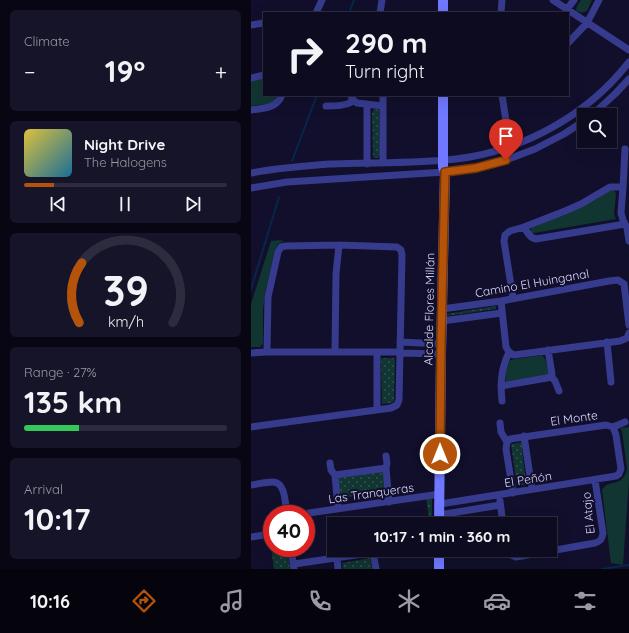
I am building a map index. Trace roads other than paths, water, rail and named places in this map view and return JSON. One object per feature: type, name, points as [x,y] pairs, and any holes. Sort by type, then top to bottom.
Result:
[{"type":"street","points":[[316,12],[322,0]]},
{"type":"street","points":[[380,12],[382,0]]},
{"type":"street","points":[[443,0],[443,12]]},
{"type":"street","points":[[501,12],[502,0]]},
{"type":"street","points":[[553,0],[629,50]]},
{"type":"street","points":[[567,9],[574,0]]},
{"type":"street","points":[[569,42],[587,23],[599,0]]},
{"type":"street","points":[[251,25],[263,23]]},
{"type":"street","points":[[251,173],[278,168],[330,164],[367,164],[443,160],[470,157],[497,151],[510,147],[541,133],[568,118],[593,99],[616,78],[629,62]]},
{"type":"street","points":[[251,78],[263,75]]},
{"type":"street","points":[[600,108],[629,80]]},
{"type":"street","points":[[251,110],[273,106],[281,96]]},
{"type":"street","points":[[383,96],[383,163]]},
{"type":"street","name":"Alcalde Flores Millán","points":[[439,517],[445,172],[443,167],[443,96]]},
{"type":"street","points":[[502,96],[510,147]]},
{"type":"street","points":[[326,106],[342,106],[350,104],[352,98],[357,103],[383,106]]},
{"type":"street","points":[[367,104],[367,164]]},
{"type":"street","points":[[251,188],[287,182],[445,172],[476,168],[521,155],[550,142],[577,126]]},
{"type":"street","points":[[541,133],[545,140],[550,142]]},
{"type":"street","points":[[625,148],[621,213],[627,228],[629,241]]},
{"type":"street","points":[[330,164],[334,179]]},
{"type":"street","points":[[513,298],[504,238],[507,232],[524,227],[581,204],[609,187],[623,187]]},
{"type":"street","points":[[524,227],[533,239],[539,239],[625,224]]},
{"type":"street","points":[[335,352],[335,274],[339,245]]},
{"type":"street","points":[[251,427],[391,408],[397,405],[399,400],[403,255],[401,250],[397,247],[339,245],[281,247],[278,252],[268,297],[267,352]]},
{"type":"street","name":"Camino El Huinganal","points":[[442,309],[501,301],[609,281],[618,280],[626,282]]},
{"type":"street","points":[[626,282],[629,325]]},
{"type":"street","points":[[501,301],[506,347],[509,352],[514,355],[620,340],[627,338],[629,333]]},
{"type":"street","name":"Camino El Huinganal","points":[[442,321],[502,313]]},
{"type":"street","points":[[400,342],[441,349]]},
{"type":"street","points":[[607,342],[611,382]]},
{"type":"street","points":[[251,353],[400,353],[441,349]]},
{"type":"street","points":[[548,350],[552,374],[551,376],[559,391]]},
{"type":"street","points":[[377,352],[377,410]]},
{"type":"street","points":[[503,401],[501,374],[505,359],[509,352]]},
{"type":"street","points":[[501,386],[551,376]]},
{"type":"street","name":"El Monte","points":[[507,442],[510,439],[524,436],[606,425],[613,427],[625,422]]},
{"type":"street","points":[[500,423],[501,432],[507,442],[506,449],[513,493]]},
{"type":"street","name":"El Peñón","points":[[440,499],[499,495],[613,477],[619,474],[621,469],[616,435],[613,427]]},
{"type":"street","points":[[524,436],[533,489]]},
{"type":"street","points":[[386,456],[389,502]]},
{"type":"street","points":[[330,464],[331,470],[335,475],[338,509]]},
{"type":"street","points":[[335,475],[386,468]]},
{"type":"street","name":"El Atajo","points":[[557,550],[595,543],[602,540],[603,533],[595,480]]},
{"type":"street","points":[[251,485],[274,482],[279,483],[283,488],[286,505]]},
{"type":"street","points":[[499,495],[502,517]]},
{"type":"street","name":"Las Tranqueras","points":[[315,512],[389,502],[440,499]]},
{"type":"street","name":"El Peñón","points":[[448,517],[501,505]]},
{"type":"street","points":[[251,537],[263,535]]},
{"type":"street","points":[[292,557],[294,567],[343,557]]},
{"type":"street","points":[[374,557],[375,569]]},
{"type":"street","points":[[439,557],[439,569]]},
{"type":"street","points":[[337,558],[338,569]]},
{"type":"waterway","points":[[349,12],[354,0]]},
{"type":"waterway","points":[[292,161],[317,96]]},
{"type":"waterway","points":[[251,289],[279,197]]},
{"type":"waterway","points":[[602,569],[629,565]]}]
